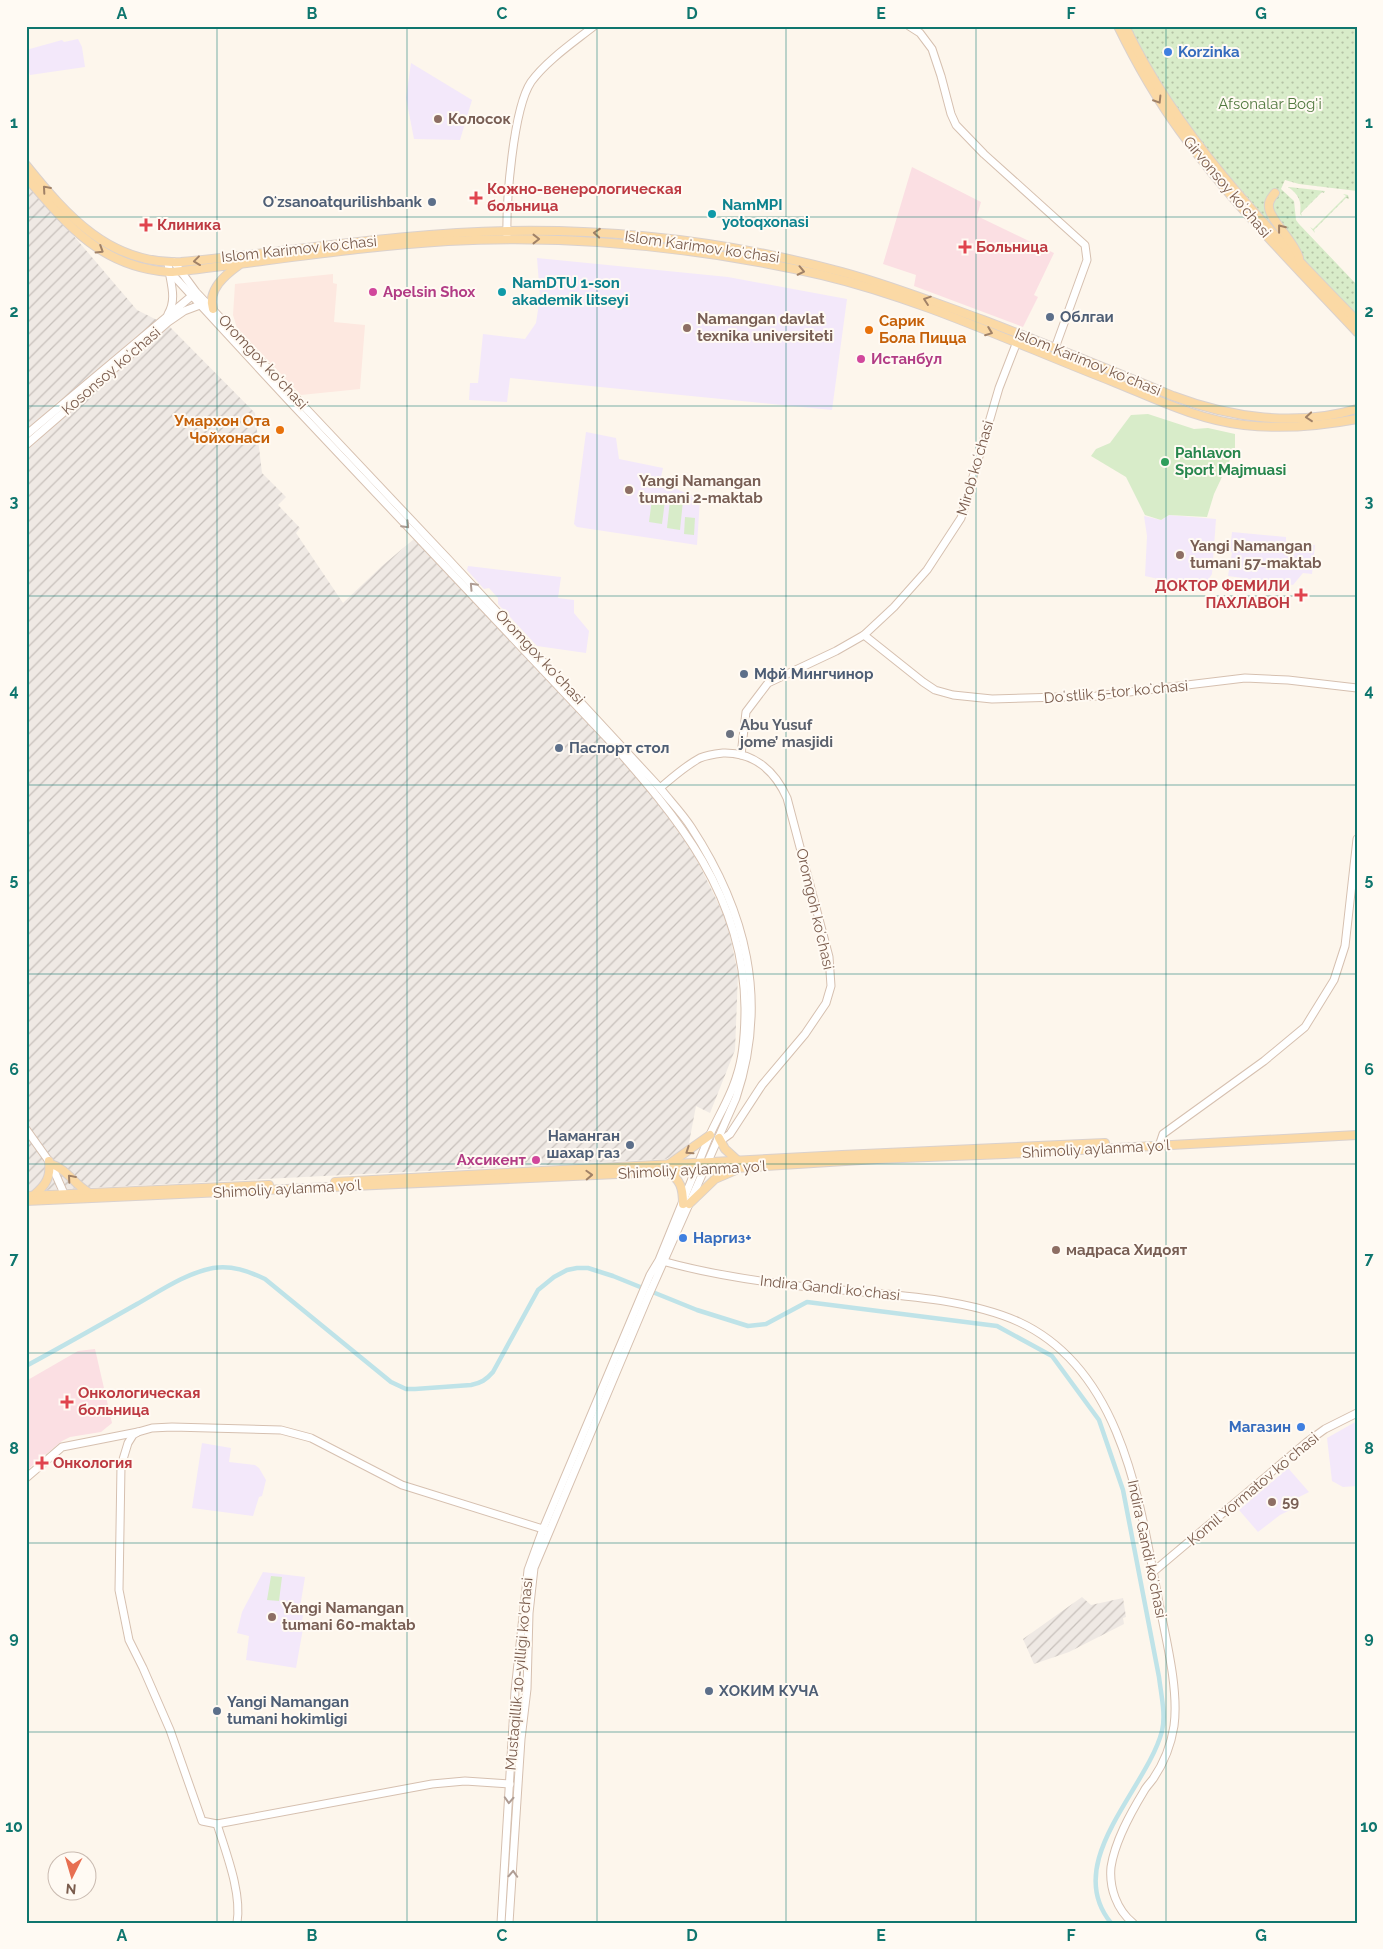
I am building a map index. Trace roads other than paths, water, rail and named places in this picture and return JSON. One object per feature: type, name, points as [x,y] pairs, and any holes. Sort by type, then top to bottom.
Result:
[{"type":"main road","name":"Girvonsoy koʻchasi","points":[[1118,26],[1135,61],[1158,99],[1268,236],[1357,332]]},
{"type":"main road","name":"Girvonsoy koʻchasi","points":[[1125,26],[1140,56],[1199,150]]},
{"type":"main road","name":"Girvonsoy koʻchasi","points":[[1210,164],[1357,321]]},
{"type":"main road","name":"Islom Karimov koʻchasi","points":[[26,166],[67,212],[100,240],[137,257],[171,262],[401,238],[584,232],[680,241],[790,260],[850,274],[905,292],[1019,338],[1131,389],[1197,414],[1243,425],[1291,427],[1356,419]]},
{"type":"main road","name":"Islom Karimov koʻchasi","points":[[26,177],[62,219],[77,234],[96,248],[131,264],[170,272],[398,245],[507,235],[675,248],[834,278],[1055,348],[1190,402],[1228,413],[1251,417],[1285,419],[1314,417],[1356,409]]},
{"type":"main road","points":[[1275,193],[1268,206],[1270,212],[1296,249],[1301,263]]},
{"type":"main road","points":[[213,309],[211,298],[216,286],[242,263]]},
{"type":"main road","points":[[1131,389],[1135,380]]},
{"type":"main road","name":"Shimoliy aylanma yoʻl","points":[[26,1201],[283,1184],[666,1168],[700,1171],[738,1164],[1353,1133]]},
{"type":"main road","points":[[710,1135],[666,1168],[679,1181],[686,1204],[715,1179],[738,1164],[725,1149],[719,1138]]},
{"type":"main road","name":"Shimoliy aylanma yoʻl","points":[[666,1168],[699,1162],[738,1164]]},
{"type":"main road","points":[[30,1196],[42,1189],[48,1179],[50,1163],[62,1169],[78,1186],[90,1192]]},
{"type":"main road","name":"Shimoliy aylanma yoʻl","points":[[30,1196],[66,1197],[90,1192],[214,1189]]},
{"type":"street","points":[[507,235],[507,198],[517,128],[527,89],[533,80],[567,47],[594,26]]},
{"type":"street","points":[[909,26],[920,33],[932,49],[954,120],[970,140],[1085,245],[1087,260],[1055,348]]},
{"type":"street","points":[[167,316],[173,301],[170,272],[171,262]]},
{"type":"street","name":"Oromgox ko‘chasi","points":[[171,262],[179,271],[200,305],[660,788],[689,824],[717,871],[731,903],[746,950],[752,1003],[750,1046],[742,1080],[727,1111]]},
{"type":"street","name":"Oromgox ko‘chasi","points":[[170,272],[213,309],[620,752],[676,819],[702,858],[717,887],[735,935],[744,983],[745,1022],[742,1058],[727,1111]]},
{"type":"street","name":"Kosonsoy koʻchasi","points":[[26,435],[194,294]]},
{"type":"street","name":"Kosonsoy koʻchasi","points":[[26,445],[168,322],[184,311],[200,305]]},
{"type":"street","name":"Mirob koʻchasi","points":[[741,754],[746,712],[768,683],[836,651],[864,635],[894,607],[927,570],[961,518],[999,388],[1019,338]]},
{"type":"street","name":"Doʻstlik 5-tor koʻchasi","points":[[864,635],[923,682],[935,690],[953,695],[992,699],[1096,696],[1245,678],[1288,680],[1357,688]]},
{"type":"street","name":"Oromgoh koʻchasi","points":[[660,788],[680,771],[702,757],[716,754],[741,754],[754,758],[774,775],[781,784],[787,798],[829,957],[831,986],[829,995],[818,1016],[762,1085],[730,1134],[723,1139],[719,1138]]},
{"type":"street","points":[[1160,1144],[1163,1134],[1284,1046],[1304,1027],[1315,1011],[1334,980],[1346,946],[1357,839]]},
{"type":"street","points":[[700,1171],[699,1162],[710,1135],[727,1111]]},
{"type":"street","points":[[700,1171],[709,1162],[727,1111]]},
{"type":"street","points":[[26,1129],[50,1163],[66,1197]]},
{"type":"street","name":"Mustaqillik 10-yilligi ko'chasi","points":[[501,1923],[515,1691],[528,1570],[574,1473],[644,1298],[700,1171]]},
{"type":"street","name":"Indira Gandi koʻchasi","points":[[661,1261],[735,1277],[830,1289],[901,1295],[986,1310],[1021,1323],[1050,1340],[1074,1363],[1105,1405],[1113,1421],[1138,1493],[1169,1659],[1175,1713],[1167,1754],[1141,1796],[1121,1836],[1113,1859],[1111,1876],[1113,1892],[1123,1912],[1133,1923]]},
{"type":"street","name":"Komil Yormatov koʻchasi","points":[[1153,1572],[1307,1442],[1325,1429],[1357,1413]]},
{"type":"street","points":[[26,1478],[62,1447],[152,1428],[281,1430],[311,1438],[402,1486],[546,1530]]},
{"type":"street","points":[[138,1432],[133,1435],[128,1443],[121,1466],[119,1590],[129,1640],[144,1668],[170,1730],[202,1822],[217,1824],[432,1784],[465,1781],[510,1784]]},
{"type":"street","name":"Mustaqillik 10-yilligi ko'chasi","points":[[509,1923],[521,1740],[527,1689],[530,1598],[534,1568],[546,1530]]},
{"type":"street","points":[[217,1824],[231,1867],[239,1912],[237,1923]]},
{"type":"waterway","points":[[26,1366],[174,1283],[203,1270],[220,1267],[240,1269],[265,1279],[391,1382],[406,1389],[471,1385],[486,1379],[493,1372],[538,1290],[554,1277],[567,1270],[577,1268],[588,1268],[613,1276],[697,1310],[748,1326],[766,1324],[807,1302],[997,1326],[1052,1356],[1099,1420],[1123,1490],[1159,1677],[1163,1711],[1162,1731],[1141,1777],[1112,1826],[1101,1851],[1096,1875],[1098,1900],[1111,1923]]},
{"type":"place","name":"Korzinka","points":[[1168,52]]},
{"type":"place","name":"Колосок","points":[[438,119]]},
{"type":"place","name":"Кожно-венерологическая больница","points":[[476,198]]},
{"type":"place","name":"Oʻzsanoatqurilishbank","points":[[432,202]]},
{"type":"place","name":"NamMPI yotoqxonasi","points":[[712,214]]},
{"type":"place","name":"Клиника","points":[[146,225]]},
{"type":"place","name":"Больница","points":[[965,247]]},
{"type":"place","name":"Apelsin Shox","points":[[373,292]]},
{"type":"place","name":"NamDTU 1-son akademik litseyi","points":[[502,292]]},
{"type":"place","name":"Облгаи","points":[[1050,317]]},
{"type":"place","name":"Namangan davlat texnika universiteti","points":[[687,328]]},
{"type":"place","name":"Сарик Бола Пицца","points":[[869,330]]},
{"type":"place","name":"Истанбул","points":[[861,359]]},
{"type":"place","name":"Умархон Ота Чойхонаси","points":[[280,430]]},
{"type":"place","name":"Pahlavon Sport Majmuasi","points":[[1165,462]]},
{"type":"place","name":"Yangi Namangan tumani 2-maktab","points":[[629,490]]},
{"type":"place","name":"Yangi Namangan tumani 57-maktab","points":[[1180,555]]},
{"type":"place","name":"ДОКТОР ФЕМИЛИ ПАХЛАВОН","points":[[1301,595]]},
{"type":"place","name":"Мфй Мингчинор","points":[[744,674]]},
{"type":"place","name":"Abu Yusuf jome’ masjidi","points":[[730,734]]},
{"type":"place","name":"Паспорт стол","points":[[559,748]]},
{"type":"place","name":"Наманган шахар газ","points":[[630,1145]]},
{"type":"place","name":"Ахсикент","points":[[536,1160]]},
{"type":"place","name":"Наргиз+","points":[[683,1238]]},
{"type":"place","name":"мадраса Хидоят","points":[[1056,1250]]},
{"type":"place","name":"Онкологическая больница","points":[[67,1402]]},
{"type":"place","name":"Магазин","points":[[1301,1427]]},
{"type":"place","name":"Онкология","points":[[42,1463]]},
{"type":"place","name":"59","points":[[1272,1502]]},
{"type":"place","name":"Yangi Namangan tumani 60-maktab","points":[[272,1617]]},
{"type":"place","name":"ХОКИМ КУЧА","points":[[709,1691]]},
{"type":"place","name":"Yangi Namangan tumani hokimligi","points":[[217,1711]]},
{"type":"park label","name":"Afsonalar Bog'i","points":[[1270,104]]}]
